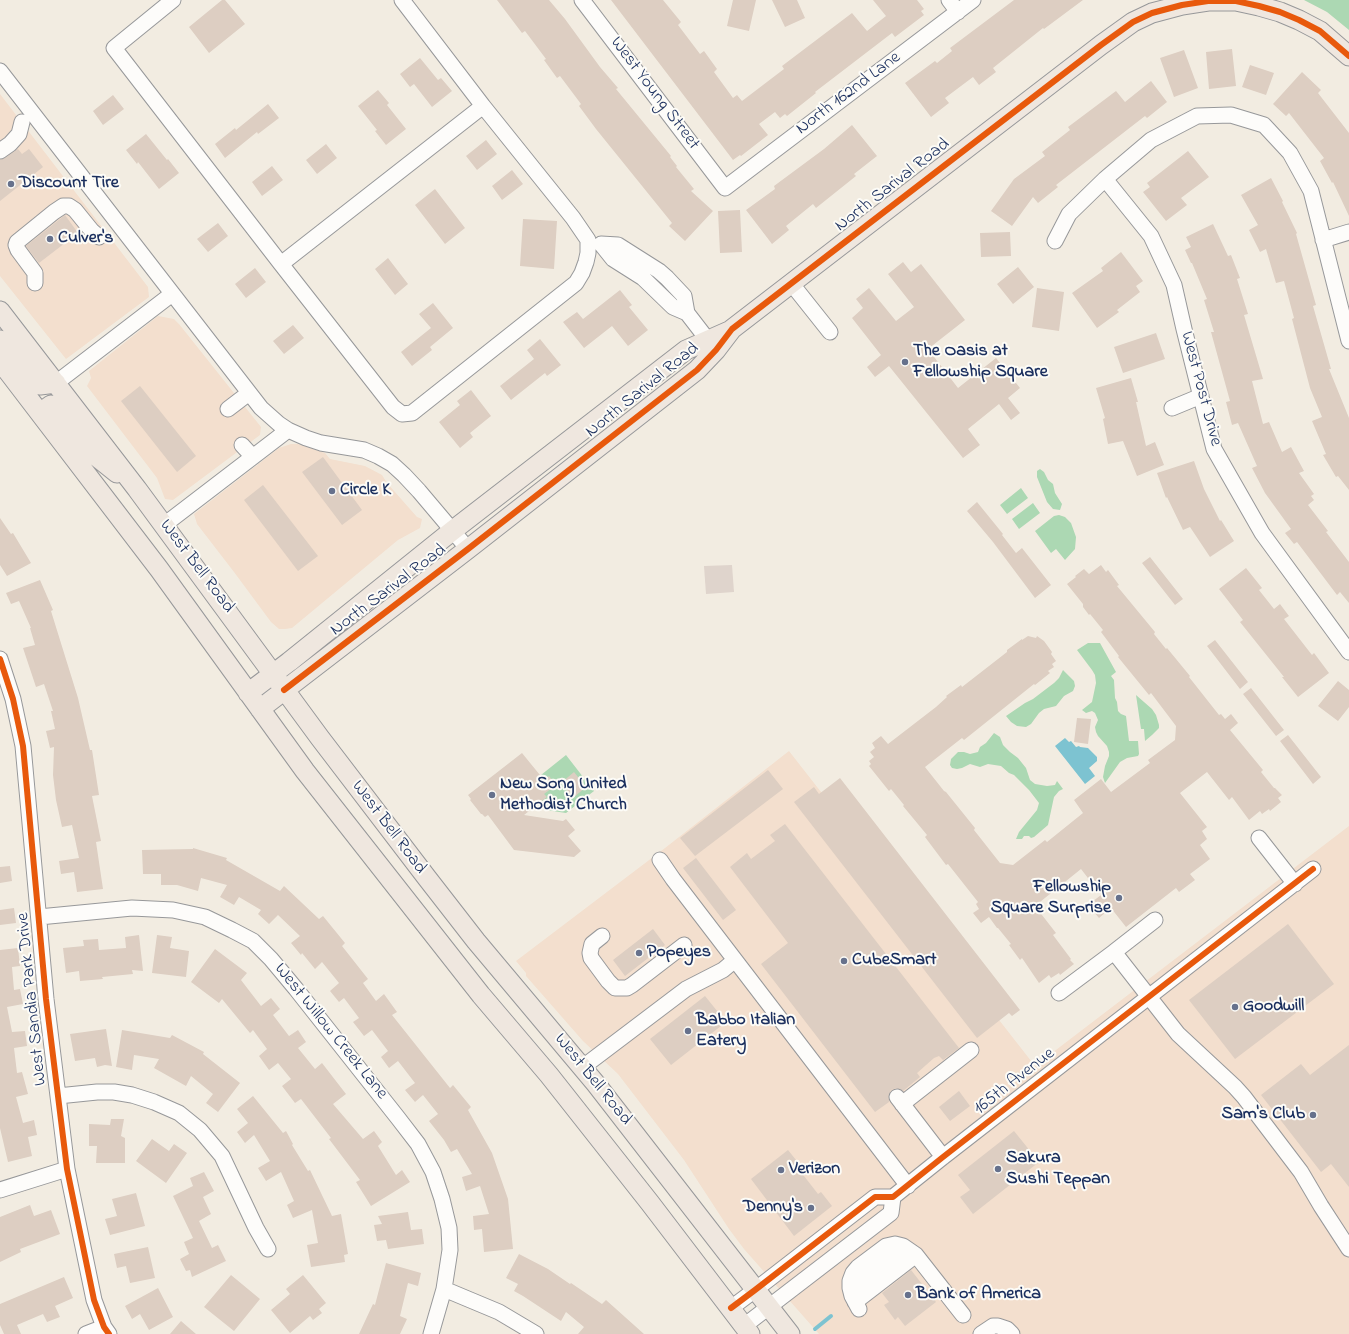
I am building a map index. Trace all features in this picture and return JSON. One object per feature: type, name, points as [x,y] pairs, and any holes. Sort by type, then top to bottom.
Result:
[{"type":"main road","name":"North Sarival Road","points":[[260,709],[697,370],[712,345],[732,329],[1133,22],[1152,13],[1182,5],[1208,1],[1236,1],[1280,12],[1299,20],[1320,31],[1349,56]]},
{"type":"main road","name":"West Bell Road","points":[[0,311],[137,489],[284,690],[427,878],[504,975],[583,1067],[790,1334]]},
{"type":"main road","points":[[0,340],[35,384],[40,385],[56,383]]},
{"type":"main road","name":"North Sarival Road","points":[[248,693],[452,531],[686,350],[712,345]]},
{"type":"main road","name":"West Bell Road","points":[[0,361],[159,569],[305,771],[481,995],[554,1081],[747,1330]]},
{"type":"main road","points":[[40,413],[51,405],[56,407],[92,453],[137,489]]},
{"type":"main road","points":[[481,995],[504,975]]},
{"type":"street","points":[[173,0],[157,4],[114,48],[393,407],[402,414],[412,412],[576,282],[582,273],[588,253],[594,242]]},
{"type":"street","points":[[402,0],[483,106],[594,242],[618,245],[659,271],[684,296],[687,313],[712,345]]},
{"type":"street","name":"West Young Street","points":[[582,0],[726,188]]},
{"type":"street","points":[[949,0],[958,12]]},
{"type":"street","name":"North 162nd Lane","points":[[726,188],[973,0]]},
{"type":"street","points":[[0,71],[249,393],[270,417],[288,430],[306,438],[321,443],[364,450],[388,462],[404,475],[468,549]]},
{"type":"street","points":[[281,264],[483,106]]},
{"type":"street","points":[[1055,242],[1069,214],[1105,179],[1150,140],[1197,116],[1231,115],[1264,125],[1290,153],[1311,192],[1349,341]]},
{"type":"street","points":[[0,151],[10,144],[19,134],[22,122]]},
{"type":"street","name":"West Post Drive","points":[[1105,179],[1151,236],[1174,285],[1214,449],[1262,533],[1349,652]]},
{"type":"street","points":[[35,283],[35,273],[16,245],[17,242],[54,212],[63,206],[69,206],[75,210],[92,231],[99,237]]},
{"type":"street","points":[[1324,240],[1349,232]]},
{"type":"street","points":[[791,284],[830,332]]},
{"type":"street","points":[[56,383],[172,294]]},
{"type":"street","points":[[228,409],[249,393]]},
{"type":"street","points":[[1172,408],[1201,396]]},
{"type":"street","points":[[164,525],[288,430]]},
{"type":"street","points":[[242,445],[253,457]]},
{"type":"street","name":"West Sandia Park Drive","points":[[0,659],[14,699],[23,746],[46,999],[67,1169],[94,1300],[107,1330]]},
{"type":"street","points":[[1259,838],[1295,884]]},
{"type":"street","points":[[660,860],[908,1186]]},
{"type":"street","name":"165th Avenue","points":[[893,1197],[1313,869]]},
{"type":"street","name":"West Willow Creek Lane","points":[[39,917],[132,908],[173,910],[204,917],[253,941],[272,959],[418,1144],[433,1172],[442,1199],[449,1228],[450,1250],[444,1289],[430,1334]]},
{"type":"street","points":[[1059,992],[1155,920]]},
{"type":"street","points":[[602,936],[592,944],[590,953],[591,958],[608,982],[615,988],[627,988],[632,985],[684,945]]},
{"type":"street","points":[[1114,952],[1183,1039],[1244,1097],[1301,1172],[1327,1217],[1349,1249]]},
{"type":"street","points":[[583,1067],[686,989],[723,970],[735,960]]},
{"type":"street","points":[[943,1157],[899,1101],[972,1050]]},
{"type":"street","points":[[58,1096],[97,1092],[114,1092],[132,1095],[154,1102],[179,1113],[200,1130],[222,1156],[256,1228],[268,1249]]},
{"type":"street","points":[[0,1190],[67,1169]]},
{"type":"street","points":[[730,1308],[875,1197],[893,1197],[891,1213],[769,1307],[747,1330]]},
{"type":"street","points":[[854,1299],[910,1250],[963,1315]]},
{"type":"street","points":[[444,1289],[499,1312],[536,1334]]},
{"type":"street","points":[[988,1332],[998,1326],[1007,1329],[1012,1334]]},
{"type":"street","points":[[86,1334],[107,1330]]},
{"type":"shaded area","points":[[0,94],[148,287],[149,297],[66,359],[0,276]]},
{"type":"shaded area","points":[[158,316],[174,319],[179,324],[261,427],[260,435],[173,500],[165,499],[157,478],[87,386],[91,378],[89,371]]},
{"type":"shaded area","points":[[291,444],[298,444],[325,453],[330,459],[365,466],[382,475],[387,483],[417,517],[422,519],[420,528],[398,540],[292,628],[279,629],[271,622],[197,524],[194,514],[279,448]]},
{"type":"shaded area","points":[[732,565],[734,592],[706,594],[704,566]]},
{"type":"shaded area","points":[[789,751],[1035,1066],[1349,826],[1349,1334],[819,1334],[744,1249],[729,1229],[684,1160],[618,1074],[583,1041],[526,976],[526,973],[516,961],[665,848]]},
{"type":"green space","points":[[1304,0],[1349,0],[1349,30],[1327,12]]},
{"type":"green space","points":[[1040,469],[1053,484],[1055,493],[1062,504],[1060,510],[1053,509],[1047,502],[1037,477],[1037,471]]},
{"type":"green space","points":[[1021,488],[1028,498],[1007,514],[1000,505]]},
{"type":"green space","points":[[1033,503],[1040,513],[1019,529],[1012,519]]},
{"type":"green space","points":[[1059,515],[1065,517],[1071,523],[1076,537],[1075,549],[1065,560],[1056,549],[1051,553],[1035,531],[1054,516]]},
{"type":"green space","points":[[1088,643],[1100,643],[1116,672],[1111,676],[1114,680],[1115,698],[1118,711],[1126,716],[1129,741],[1138,741],[1138,756],[1127,758],[1120,762],[1105,783],[1103,777],[1109,752],[1107,746],[1096,732],[1095,727],[1098,720],[1095,713],[1092,711],[1086,713],[1082,710],[1092,702],[1096,683],[1095,675],[1077,650]]},
{"type":"green space","points":[[1063,670],[1074,681],[1075,686],[1073,691],[1064,696],[1056,706],[1044,709],[1031,724],[1026,727],[1017,726],[1011,722],[1006,716],[1033,699],[1054,683],[1059,678]]},
{"type":"green space","points":[[1136,695],[1152,709],[1156,715],[1159,725],[1159,728],[1145,741],[1144,729],[1141,729]]},
{"type":"green space","points":[[994,733],[1000,737],[1003,745],[1018,758],[1026,768],[1030,780],[1035,784],[1047,786],[1055,785],[1057,781],[1063,789],[1054,797],[1048,825],[1034,837],[1031,838],[1029,836],[1024,836],[1022,839],[1016,839],[1019,832],[1037,810],[1039,803],[1014,775],[1009,773],[1001,766],[988,764],[980,767],[970,764],[957,769],[952,768],[950,765],[951,759],[958,752],[970,754],[978,752],[980,747],[986,743]]},
{"type":"green space","points":[[566,755],[594,791],[566,813],[539,809],[525,792],[526,787]]},
{"type":"water","points":[[1065,738],[1069,742],[1071,741],[1076,747],[1079,746],[1088,748],[1097,757],[1097,761],[1089,768],[1095,776],[1085,784],[1055,746]]},
{"type":"building","points":[[222,0],[225,0],[245,24],[209,53],[189,27]]},
{"type":"building","points":[[497,0],[549,0],[565,19],[600,67],[618,88],[616,89],[671,156],[670,157],[677,166],[676,167],[694,189],[691,191],[713,211],[685,241],[669,226],[672,223],[596,129],[579,106],[581,104],[560,76],[557,78],[544,60],[546,59],[525,31],[522,33]]},
{"type":"building","points":[[611,0],[663,0],[681,22],[678,25],[700,54],[704,51],[717,69],[714,72],[733,98],[737,95],[742,101],[784,69],[782,66],[852,13],[867,31],[886,16],[873,0],[917,0],[924,9],[921,11],[924,15],[895,37],[892,33],[815,92],[816,93],[787,116],[785,114],[780,118],[775,112],[759,124],[768,135],[741,156],[740,155],[733,160]]},
{"type":"building","points":[[733,0],[756,0],[749,31],[727,26]]},
{"type":"building","points":[[772,0],[797,0],[805,18],[785,27]]},
{"type":"building","points":[[1014,0],[1083,0],[1044,29],[1043,28],[993,68],[996,72],[979,85],[973,77],[945,98],[949,103],[931,117],[905,83],[935,61],[937,63],[952,51],[950,48]]},
{"type":"building","points":[[1232,49],[1236,86],[1209,89],[1206,52]]},
{"type":"building","points":[[1184,50],[1198,88],[1174,97],[1160,58]]},
{"type":"building","points":[[420,58],[438,80],[441,78],[452,91],[432,107],[414,84],[410,87],[400,74]]},
{"type":"building","points":[[1250,65],[1274,73],[1266,95],[1242,87]]},
{"type":"building","points":[[1302,72],[1321,90],[1318,93],[1349,133],[1349,216],[1333,182],[1332,183],[1320,161],[1324,158],[1289,113],[1286,116],[1273,104]]},
{"type":"building","points":[[1151,81],[1167,102],[1147,118],[1145,116],[1056,185],[1058,187],[1038,203],[1033,197],[1012,226],[991,211],[1014,179],[1045,156],[1042,152],[1070,130],[1068,127],[1116,91],[1125,102]]},
{"type":"building","points":[[378,90],[389,103],[387,105],[406,129],[386,145],[375,131],[377,130],[358,106]]},
{"type":"building","points":[[113,95],[124,109],[103,125],[93,111]]},
{"type":"building","points":[[268,104],[279,118],[258,134],[257,132],[225,158],[215,144],[235,128],[236,130]]},
{"type":"building","points":[[852,125],[877,156],[854,174],[856,176],[816,208],[813,204],[786,226],[789,230],[772,244],[746,210],[775,189],[774,186],[824,149]]},
{"type":"building","points":[[146,134],[179,173],[159,189],[138,162],[137,164],[126,150]]},
{"type":"building","points":[[486,140],[497,154],[477,170],[466,156]]},
{"type":"building","points":[[326,144],[337,158],[317,174],[306,160]]},
{"type":"building","name":"Discount Tire","points":[[18,149],[22,154],[29,149],[43,167],[0,201],[0,160]]},
{"type":"building","points":[[1188,151],[1209,177],[1181,198],[1187,205],[1166,221],[1143,192],[1150,187],[1147,183]]},
{"type":"building","points":[[272,166],[283,180],[262,196],[252,182]]},
{"type":"building","points":[[512,170],[523,184],[502,200],[492,186]]},
{"type":"building","points":[[1271,178],[1297,233],[1296,234],[1316,305],[1313,306],[1331,369],[1329,369],[1349,418],[1349,490],[1338,476],[1336,477],[1323,455],[1326,454],[1312,421],[1322,417],[1310,388],[1284,281],[1276,283],[1266,249],[1260,252],[1249,230],[1258,225],[1241,195]]},
{"type":"building","points":[[435,189],[465,228],[445,244],[415,205]]},
{"type":"building","points":[[740,210],[742,252],[720,253],[718,211]]},
{"type":"building","name":"Culver's","points":[[65,215],[78,233],[39,263],[26,246]]},
{"type":"building","points":[[523,219],[557,221],[554,269],[520,266]]},
{"type":"building","points":[[218,223],[228,236],[208,252],[197,239]]},
{"type":"building","points":[[1213,224],[1228,256],[1231,255],[1240,278],[1237,279],[1248,314],[1244,315],[1263,379],[1252,381],[1263,424],[1269,422],[1282,452],[1291,447],[1304,471],[1299,473],[1314,494],[1311,496],[1314,500],[1308,505],[1349,562],[1349,603],[1340,592],[1337,595],[1297,542],[1294,544],[1285,533],[1291,529],[1265,493],[1252,468],[1257,466],[1238,423],[1232,425],[1226,402],[1230,401],[1211,332],[1214,332],[1204,300],[1207,299],[1185,250],[1191,247],[1186,237]]},
{"type":"building","points":[[1010,232],[1011,256],[981,257],[980,233]]},
{"type":"building","points":[[1121,252],[1143,281],[1136,286],[1140,292],[1117,310],[1119,312],[1097,328],[1072,293],[1103,271],[1101,268]]},
{"type":"building","points":[[388,258],[408,284],[395,295],[375,269]]},
{"type":"building","name":"The Oasis at Fellowship Square","points":[[903,262],[911,272],[921,264],[965,320],[928,349],[958,388],[996,358],[1020,388],[1008,398],[1020,413],[1011,420],[999,404],[968,429],[980,445],[963,458],[889,366],[875,377],[867,367],[881,355],[852,318],[863,308],[856,299],[869,288],[896,321],[914,307],[888,274]]},
{"type":"building","points":[[1018,267],[1034,287],[1013,304],[997,284]]},
{"type":"building","points":[[255,268],[266,282],[246,298],[235,284]]},
{"type":"building","points":[[1037,288],[1064,292],[1059,331],[1032,327]]},
{"type":"building","points":[[620,290],[632,305],[629,307],[648,330],[628,346],[612,326],[584,348],[563,322],[577,312],[583,319]]},
{"type":"building","points":[[433,303],[453,328],[430,347],[432,350],[412,366],[401,352],[431,328],[419,314]]},
{"type":"building","points":[[293,325],[304,338],[284,354],[273,341]]},
{"type":"building","points":[[1156,333],[1165,359],[1123,373],[1114,347]]},
{"type":"building","points":[[540,339],[561,365],[547,376],[545,373],[511,400],[500,386],[534,359],[527,350]]},
{"type":"building","points":[[1131,378],[1138,402],[1136,402],[1146,446],[1155,442],[1164,465],[1137,476],[1123,441],[1108,444],[1103,419],[1105,418],[1096,388]]},
{"type":"building","points":[[140,386],[196,456],[177,472],[121,401]]},
{"type":"building","points":[[471,390],[491,416],[470,433],[473,437],[460,448],[439,422],[460,405],[457,401]]},
{"type":"building","name":"Circle K","points":[[323,457],[362,510],[342,525],[302,472]]},
{"type":"building","points":[[1194,461],[1204,489],[1220,521],[1221,520],[1234,541],[1210,557],[1190,527],[1183,530],[1167,497],[1166,498],[1157,473]]},
{"type":"building","name":"Circle K","points":[[263,485],[318,556],[298,571],[244,500]]},
{"type":"building","points":[[977,502],[1003,534],[1002,535],[1016,553],[1022,548],[1051,585],[1035,598],[993,542],[967,511]]},
{"type":"building","points":[[0,518],[11,534],[13,533],[31,563],[7,576],[0,565]]},
{"type":"building","points":[[1150,557],[1183,599],[1175,605],[1142,563]]},
{"type":"building","points":[[1101,565],[1106,572],[1108,570],[1119,585],[1117,586],[1155,632],[1154,634],[1166,649],[1167,648],[1190,676],[1189,677],[1219,715],[1221,714],[1225,719],[1231,714],[1238,723],[1230,730],[1263,770],[1261,772],[1282,795],[1278,798],[1281,802],[1270,811],[1269,809],[1262,814],[1260,811],[1249,820],[1232,797],[1229,800],[1207,772],[1180,793],[1207,827],[1202,831],[1207,839],[1200,845],[1210,859],[1190,874],[1195,880],[1179,892],[1176,888],[1126,927],[1111,908],[1099,918],[1088,905],[1101,895],[1081,869],[1035,906],[1056,933],[1053,935],[1074,964],[1060,975],[1059,973],[1051,978],[1049,975],[1039,983],[1022,958],[1020,960],[1009,945],[1011,944],[989,917],[981,923],[973,913],[979,909],[976,904],[978,902],[948,864],[946,865],[925,837],[927,835],[903,806],[904,805],[891,789],[889,791],[869,766],[871,764],[869,761],[874,757],[870,752],[875,748],[872,743],[881,736],[888,744],[936,707],[947,697],[946,696],[961,685],[962,687],[1022,639],[1028,636],[1036,638],[1037,636],[1044,641],[1052,652],[1051,654],[1056,661],[1052,664],[1054,667],[1048,671],[1050,673],[964,740],[962,738],[925,767],[975,828],[974,830],[1000,863],[1013,865],[1045,840],[1047,842],[1083,813],[1074,800],[1101,779],[1111,792],[1150,763],[1148,760],[1175,740],[1176,726],[1151,693],[1149,695],[1118,657],[1119,656],[1101,632],[1103,630],[1090,614],[1089,615],[1083,607],[1083,604],[1067,584],[1084,569],[1089,574]]},
{"type":"building","points":[[1246,568],[1262,588],[1259,590],[1274,609],[1280,604],[1289,616],[1284,619],[1312,655],[1314,653],[1329,673],[1298,697],[1240,622],[1243,620],[1219,589]]},
{"type":"building","points":[[40,580],[53,610],[51,611],[78,698],[90,750],[92,750],[99,795],[92,796],[101,841],[96,842],[103,889],[77,892],[74,872],[61,874],[59,861],[79,858],[72,825],[62,827],[56,800],[53,775],[54,747],[50,748],[46,731],[55,729],[51,711],[53,711],[44,684],[36,687],[23,648],[35,645],[31,628],[19,601],[11,604],[6,593]]},
{"type":"building","points":[[1215,640],[1248,682],[1240,689],[1207,646]]},
{"type":"building","points":[[1338,681],[1349,690],[1349,707],[1338,721],[1318,706]]},
{"type":"building","points":[[1251,688],[1284,730],[1276,736],[1243,694]]},
{"type":"building","points":[[1077,718],[1091,719],[1088,744],[1074,742]]},
{"type":"building","points":[[1288,735],[1321,777],[1313,784],[1280,741]]},
{"type":"building","points":[[522,753],[544,780],[549,776],[556,785],[544,794],[547,797],[524,815],[563,821],[566,819],[575,830],[568,836],[581,851],[574,857],[514,850],[488,815],[485,817],[481,814],[470,800],[471,799],[468,795]]},
{"type":"building","points":[[768,770],[783,789],[695,856],[680,838]]},
{"type":"building","points":[[574,772],[586,787],[573,798],[561,783]]},
{"type":"building","points":[[840,778],[1020,1010],[1012,1016],[1009,1013],[977,1038],[794,802],[814,787],[819,794]]},
{"type":"building","points":[[785,824],[959,1048],[943,1060],[939,1056],[934,1058],[917,1073],[920,1077],[903,1091],[896,1088],[891,1090],[889,1094],[889,1102],[875,1112],[761,964],[788,943],[730,867],[747,853],[751,859],[775,841],[770,835]]},
{"type":"building","points":[[193,848],[227,858],[226,860],[280,891],[284,886],[319,919],[323,916],[345,943],[342,946],[368,979],[363,983],[376,1001],[384,994],[397,1012],[392,1015],[450,1088],[453,1085],[471,1107],[468,1110],[492,1153],[508,1199],[513,1249],[484,1252],[482,1229],[474,1230],[473,1216],[489,1214],[480,1186],[466,1191],[462,1177],[472,1174],[457,1149],[451,1152],[444,1140],[429,1121],[438,1114],[423,1095],[415,1102],[405,1090],[415,1083],[398,1061],[389,1068],[381,1057],[388,1051],[372,1030],[364,1036],[353,1022],[359,1018],[344,998],[339,1002],[330,991],[339,983],[322,962],[315,969],[302,953],[301,955],[291,943],[300,936],[278,915],[269,924],[258,914],[261,910],[239,897],[234,905],[220,897],[227,885],[201,878],[198,891],[177,885],[161,885],[161,874],[143,874],[142,850]]},
{"type":"building","points":[[696,858],[736,910],[723,920],[683,868]]},
{"type":"building","points":[[10,866],[12,881],[0,883],[0,867]]},
{"type":"building","points":[[14,908],[16,923],[0,925],[0,910]]},
{"type":"building","points":[[1288,924],[1334,984],[1235,1059],[1189,1000]]},
{"type":"building","name":"Popeyes","points":[[653,929],[665,945],[625,976],[613,960]]},
{"type":"building","points":[[139,935],[143,971],[132,970],[133,974],[80,981],[79,971],[66,973],[63,948],[84,946],[83,940],[98,939],[99,950],[126,948],[125,937]]},
{"type":"building","points":[[157,935],[172,937],[170,948],[189,951],[186,977],[152,973]]},
{"type":"building","points":[[18,948],[20,966],[12,967],[14,990],[20,989],[23,1004],[7,1007],[12,1032],[25,1031],[27,1046],[14,1048],[17,1073],[22,1072],[28,1094],[16,1097],[23,1123],[34,1120],[37,1135],[28,1137],[32,1156],[8,1162],[0,1128],[0,950]]},
{"type":"building","points":[[215,949],[247,973],[241,980],[261,1006],[271,998],[280,1009],[273,1015],[289,1036],[298,1030],[306,1042],[298,1048],[315,1069],[322,1063],[346,1094],[333,1104],[363,1139],[374,1131],[382,1142],[378,1146],[396,1175],[402,1170],[410,1182],[371,1206],[356,1182],[360,1180],[329,1139],[331,1138],[301,1099],[295,1103],[282,1086],[291,1079],[278,1063],[269,1070],[259,1056],[267,1049],[253,1030],[250,1033],[222,999],[219,1003],[191,982]]},
{"type":"building","name":"Babbo Italian Eatery","points":[[705,996],[726,1022],[671,1065],[650,1039]]},
{"type":"building","points":[[106,1029],[112,1066],[105,1065],[97,1067],[95,1058],[75,1061],[70,1034]]},
{"type":"building","points":[[122,1030],[170,1038],[172,1035],[204,1052],[203,1054],[240,1083],[218,1112],[206,1103],[213,1094],[191,1076],[186,1086],[154,1068],[159,1059],[134,1055],[132,1070],[116,1067]]},
{"type":"building","name":"Sam's Club","points":[[1349,1045],[1349,1187],[1331,1164],[1321,1172],[1261,1095],[1301,1064],[1310,1075]]},
{"type":"building","points":[[959,1091],[970,1106],[950,1121],[939,1107]]},
{"type":"building","points":[[253,1096],[283,1133],[286,1131],[293,1144],[292,1145],[308,1171],[310,1170],[332,1216],[341,1214],[348,1254],[344,1255],[345,1262],[311,1267],[307,1245],[318,1243],[312,1210],[293,1218],[287,1205],[294,1201],[281,1172],[266,1181],[258,1168],[270,1161],[254,1135],[245,1143],[237,1132],[248,1123],[237,1109]]},
{"type":"building","points":[[111,1119],[124,1119],[121,1136],[125,1138],[125,1163],[96,1163],[97,1146],[89,1146],[89,1124],[110,1125]]},
{"type":"building","name":"Sakura Sushi Teppan","points":[[1014,1131],[1039,1162],[973,1214],[960,1197],[970,1190],[958,1175]]},
{"type":"building","points":[[152,1139],[169,1151],[174,1144],[187,1153],[166,1183],[136,1161]]},
{"type":"building","points":[[788,1150],[800,1165],[797,1167],[818,1194],[821,1192],[832,1206],[794,1236],[751,1179]]},
{"type":"building","points":[[204,1172],[214,1191],[203,1197],[211,1214],[199,1221],[212,1248],[218,1245],[226,1261],[192,1277],[190,1270],[186,1271],[180,1259],[189,1254],[184,1242],[193,1238],[173,1196],[193,1186],[190,1178]]},
{"type":"building","points":[[136,1193],[145,1226],[110,1235],[105,1219],[117,1216],[112,1199]]},
{"type":"building","points":[[30,1205],[34,1216],[51,1210],[60,1234],[20,1249],[21,1252],[0,1262],[0,1217]]},
{"type":"building","points":[[408,1212],[411,1230],[422,1229],[424,1244],[388,1249],[386,1240],[377,1241],[374,1225],[382,1224],[378,1216]]},
{"type":"building","points":[[148,1247],[155,1278],[130,1283],[126,1266],[117,1268],[114,1254]]},
{"type":"building","points":[[519,1254],[548,1269],[602,1304],[606,1300],[644,1334],[578,1334],[584,1327],[566,1312],[561,1321],[514,1291],[518,1284],[506,1278]]},
{"type":"building","points":[[386,1263],[421,1273],[418,1286],[408,1283],[400,1316],[407,1319],[400,1334],[359,1334],[373,1304],[375,1305]]},
{"type":"building","name":"Bank of America","points":[[911,1270],[936,1302],[905,1326],[898,1317],[895,1320],[884,1305],[889,1302],[882,1293]]},
{"type":"building","points":[[231,1275],[260,1299],[234,1331],[204,1307]]},
{"type":"building","points":[[303,1275],[326,1303],[319,1309],[322,1313],[313,1320],[310,1316],[290,1333],[271,1310],[290,1294],[286,1289]]},
{"type":"building","points":[[64,1277],[73,1298],[55,1306],[60,1317],[47,1322],[43,1314],[17,1325],[21,1334],[4,1334],[0,1325],[0,1304]]},
{"type":"building","points":[[158,1288],[173,1317],[149,1330],[140,1314],[132,1319],[125,1306]]},
{"type":"building","points":[[181,1321],[196,1334],[170,1334]]},
{"type":"waterway","points":[[815,1329],[831,1316]]},
{"type":"cycle path","points":[[284,690],[468,549],[697,370],[716,350],[732,329],[1133,22],[1152,13],[1182,5],[1208,1],[1236,1],[1280,12],[1299,20],[1320,31],[1349,56]]},
{"type":"cycle path","points":[[0,659],[13,699],[23,746],[46,999],[67,1169],[94,1300],[104,1327],[109,1334]]},
{"type":"cycle path","points":[[731,1308],[875,1197],[893,1197],[1313,869]]},
{"type":"place","name":"Discount Tire","points":[[11,184]]},
{"type":"place","name":"Culver's","points":[[50,239]]},
{"type":"place","name":"The Oasis at Fellowship Square","points":[[905,362]]},
{"type":"place","name":"Circle K","points":[[332,491]]},
{"type":"place","name":"New Song United Methodist Church","points":[[492,795]]},
{"type":"place","name":"Fellowship Square Surprise","points":[[1119,898]]},
{"type":"place","name":"Popeyes","points":[[639,953]]},
{"type":"place","name":"CubeSmart","points":[[844,961]]},
{"type":"place","name":"Goodwill","points":[[1235,1007]]},
{"type":"place","name":"Babbo Italian Eatery","points":[[688,1031]]},
{"type":"place","name":"Sam's Club","points":[[1313,1115]]},
{"type":"place","name":"Sakura Sushi Teppan","points":[[998,1169]]},
{"type":"place","name":"Verizon","points":[[781,1170]]},
{"type":"place","name":"Denny's","points":[[811,1208]]},
{"type":"place","name":"Bank of America","points":[[908,1295]]}]
